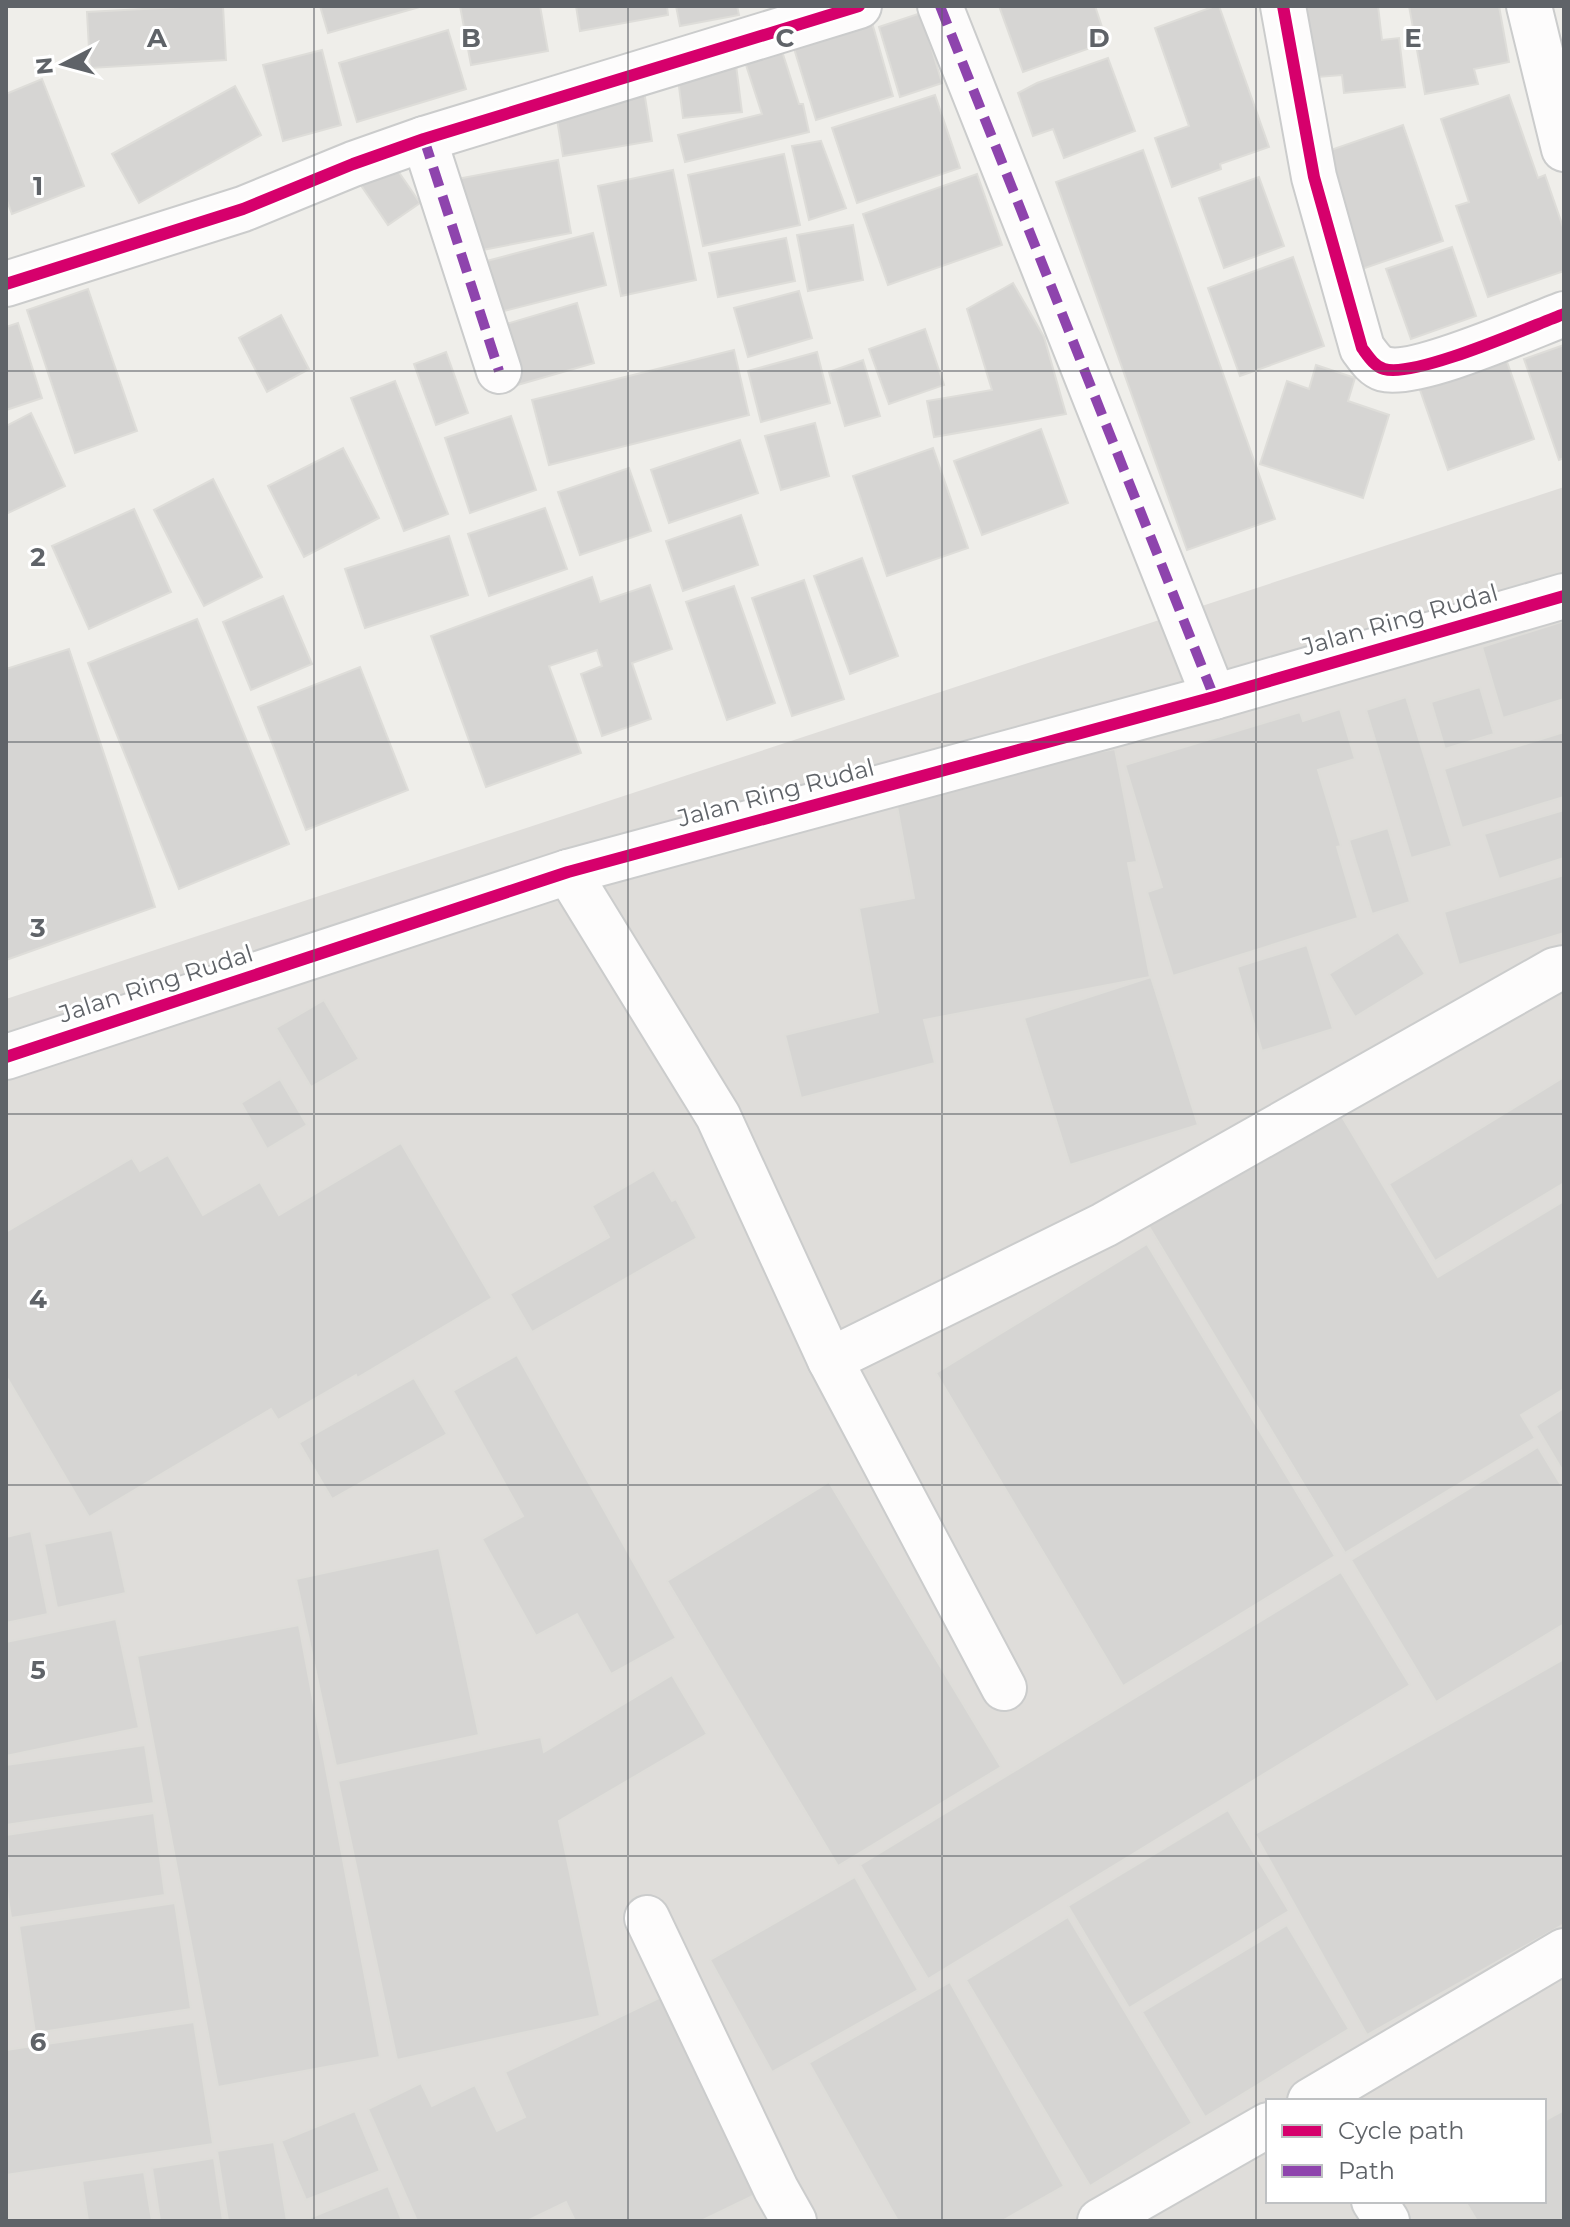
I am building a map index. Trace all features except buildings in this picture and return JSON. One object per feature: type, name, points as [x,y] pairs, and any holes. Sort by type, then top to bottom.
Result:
[{"type":"street","points":[[6,284],[243,209],[424,139],[859,6]]},
{"type":"street","points":[[940,6],[1214,697]]},
{"type":"street","points":[[1283,6],[1314,177],[1362,348],[1375,365],[1387,370],[1402,370],[1457,355],[1564,314]]},
{"type":"street","points":[[1529,6],[1564,149]]},
{"type":"street","points":[[424,139],[499,371]]},
{"type":"street","name":"Jalan Ring Rudal","points":[[6,1057],[568,872],[1214,697],[1564,596]]},
{"type":"street","points":[[568,872],[718,1116],[830,1360],[1004,1688]]},
{"type":"street","points":[[830,1360],[1104,1225],[1555,970],[1564,968]]},
{"type":"street","points":[[647,1918],[794,2221]]},
{"type":"street","points":[[1314,2099],[1564,1951]]},
{"type":"street","points":[[1100,2221],[1266,2126]]},
{"type":"street","points":[[1375,2203],[1387,2221]]},
{"type":"shaded area","points":[[1564,487],[1564,2221],[6,2221],[6,999]]},
{"type":"marked path","points":[[940,6],[1214,697]]},
{"type":"marked path","points":[[424,139],[499,371]]},
{"type":"cycle path","points":[[6,284],[243,209],[424,139],[859,6]]},
{"type":"cycle path","points":[[1283,6],[1314,177],[1362,348],[1377,366],[1399,370],[1421,366],[1473,350],[1564,314]]},
{"type":"cycle path","points":[[6,1057],[568,872],[1214,697],[1564,596]]}]
